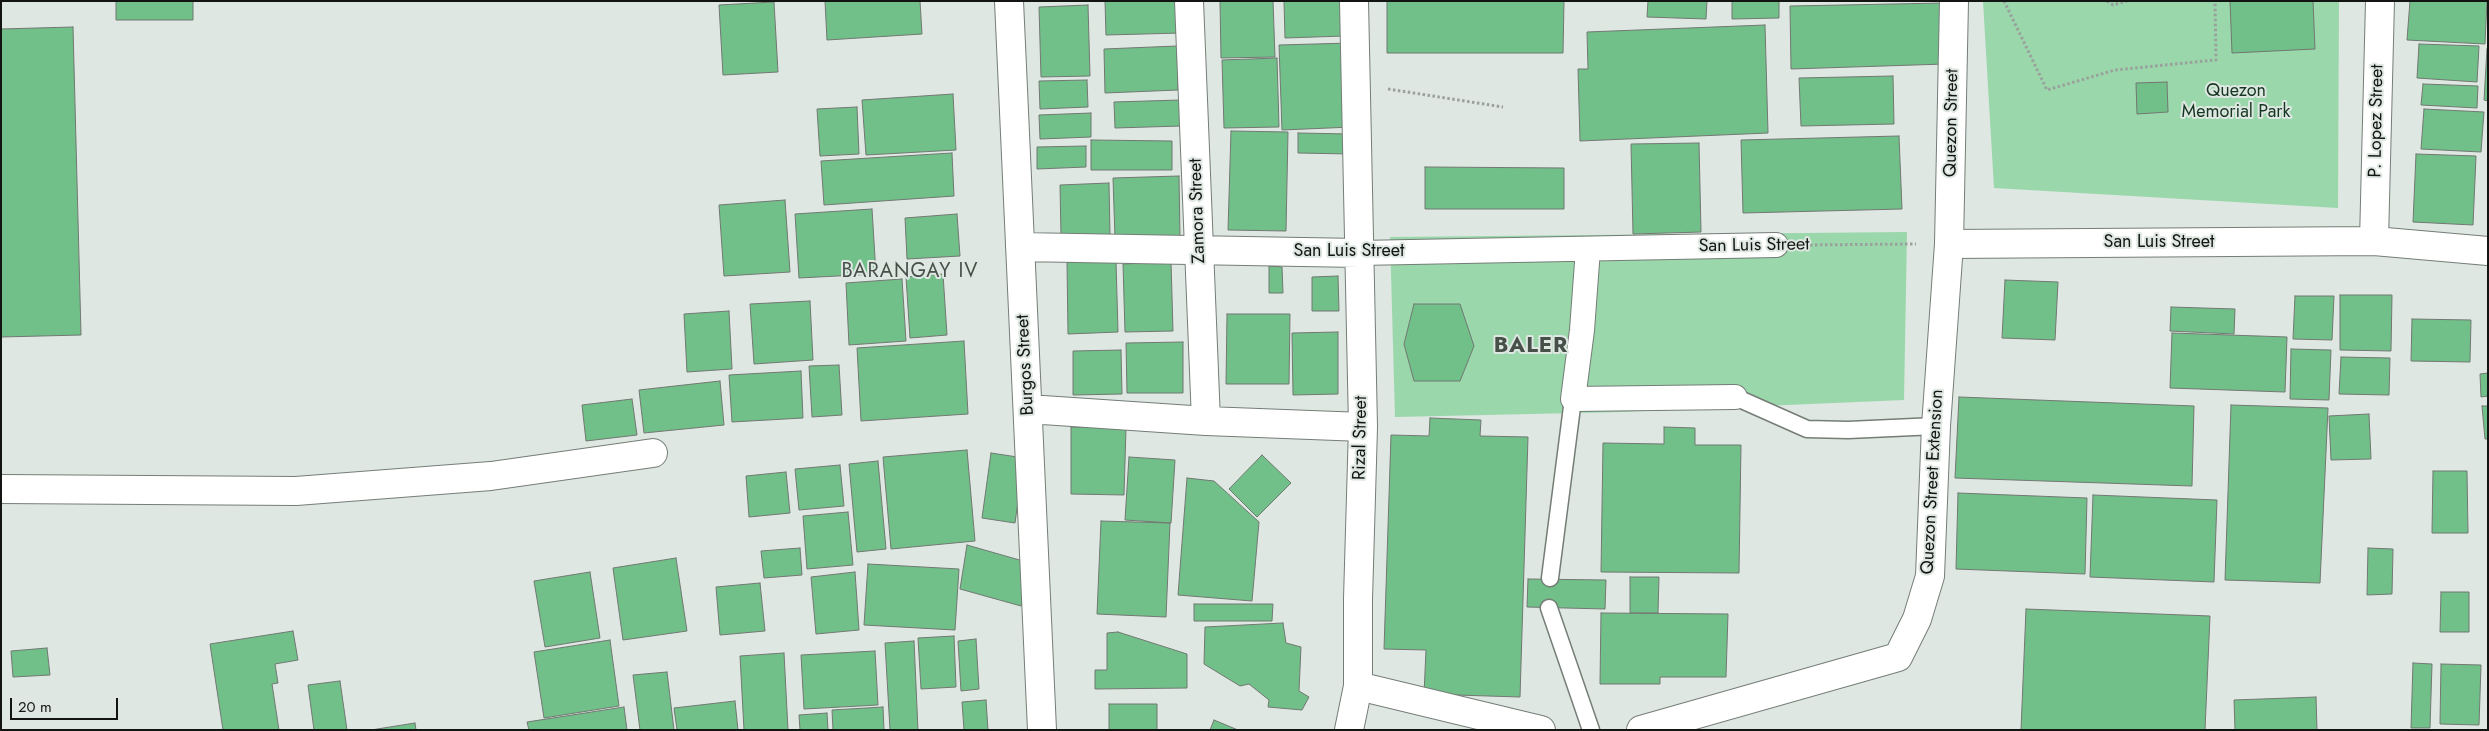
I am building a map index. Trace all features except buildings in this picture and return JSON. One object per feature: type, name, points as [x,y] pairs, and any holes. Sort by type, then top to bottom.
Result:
[{"type":"street","name":"Burgos Street","points":[[1009,1],[1042,730]]},
{"type":"street","name":"Zamora Street","points":[[1189,1],[1206,422]]},
{"type":"street","name":"Rizal Street","points":[[1349,730],[1358,686],[1358,600],[1363,427],[1354,1]]},
{"type":"street","name":"Quezon Street","points":[[1949,244],[1954,1]]},
{"type":"street","name":"P. Lopez Street","points":[[2374,241],[2380,1]]},
{"type":"street","name":"San Luis Street","points":[[1949,244],[2374,241],[2488,251]]},
{"type":"street","name":"Quezon Street Extension","points":[[1641,730],[1898,657],[1917,619],[1930,576],[1936,426],[1949,244]]},
{"type":"street","name":"San Luis Street","points":[[1020,247],[1359,253],[1776,245]]},
{"type":"street","points":[[1588,249],[1573,399],[1735,397]]},
{"type":"street","points":[[1028,409],[1206,422],[1363,427]]},
{"type":"street","points":[[1,489],[296,491],[491,476],[653,453]]},
{"type":"street","points":[[1358,686],[1542,730]]},
{"type":"lane","points":[[1735,397],[1807,429],[1848,430],[1936,426]]},
{"type":"lane","points":[[1550,578],[1573,399]]},
{"type":"lane","points":[[1550,608],[1591,730]]},
{"type":"path","points":[[2004,1],[2047,90],[2115,70],[2216,60],[2215,1]]},
{"type":"path","points":[[2107,1],[2113,5],[2126,1]]},
{"type":"path","points":[[1355,84],[1503,107]]},
{"type":"path","name":"San Luis Street","points":[[1776,245],[1949,244]]},
{"type":"green space","name":"Quezon Memorial Park","points":[[1983,1],[2339,1],[2338,208],[1994,188]]},
{"type":"green space","points":[[1907,232],[1904,400],[1622,412],[1395,417],[1390,237]]},
{"type":"district","name":"BARANGAY IV","points":[[910,272]]},
{"type":"district","name":"BALER","points":[[1531,347]]}]
